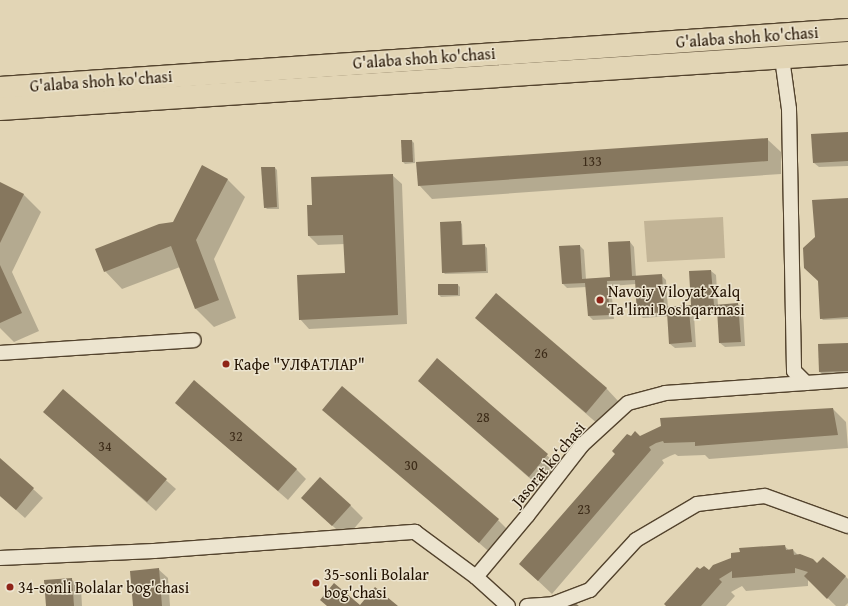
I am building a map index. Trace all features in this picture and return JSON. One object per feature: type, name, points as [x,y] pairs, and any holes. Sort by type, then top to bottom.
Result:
[{"type":"main road","name":"G'alaba shoh ko'chasi","points":[[0,88],[848,30]]},
{"type":"main road","name":"G'alaba shoh ko'chasi","points":[[0,109],[848,53]]},
{"type":"street","points":[[782,58],[789,109],[794,370],[806,382]]},
{"type":"street","points":[[0,353],[194,340]]},
{"type":"street","name":"Jasorat ko‘chasi","points":[[476,577],[527,516],[582,445],[628,403],[665,393],[848,380]]},
{"type":"street","points":[[527,606],[553,604],[590,590],[636,540],[697,504],[765,496],[848,526]]},
{"type":"street","points":[[0,558],[154,551],[415,532],[476,577],[508,606]]},
{"type":"shaded area","points":[[723,217],[725,258],[647,262],[644,221]]},
{"type":"building","points":[[848,132],[848,161],[813,163],[811,134]]},
{"type":"building","points":[[768,138],[768,161],[418,186],[416,162]]},
{"type":"building","points":[[401,140],[412,140],[413,162],[402,162]]},
{"type":"building","points":[[202,165],[228,179],[196,240],[219,300],[195,309],[171,246],[104,272],[95,249],[159,224],[173,222]]},
{"type":"building","points":[[261,167],[275,167],[277,207],[264,208]]},
{"type":"building","points":[[393,174],[398,315],[299,320],[297,275],[345,273],[343,235],[308,236],[307,205],[312,205],[311,177]]},
{"type":"building","points":[[0,182],[24,194],[0,243]]},
{"type":"building","points":[[848,198],[848,317],[820,319],[818,281],[804,268],[803,248],[815,237],[812,200]]},
{"type":"building","points":[[461,221],[462,245],[485,244],[486,271],[442,273],[440,222]]},
{"type":"building","points":[[630,241],[632,276],[662,274],[664,307],[691,305],[689,271],[711,270],[714,305],[738,303],[741,342],[719,343],[717,309],[689,311],[692,342],[669,344],[667,312],[637,314],[635,280],[607,281],[610,315],[588,316],[585,283],[562,284],[559,246],[580,245],[582,279],[610,277],[608,242]]},
{"type":"building","points":[[0,265],[22,313],[0,323]]},
{"type":"building","points":[[438,284],[458,284],[458,295],[438,295]]},
{"type":"building","points":[[496,293],[607,388],[586,413],[475,318]]},
{"type":"building","points":[[848,343],[848,371],[819,372],[818,344]]},
{"type":"building","points":[[437,358],[548,454],[529,477],[418,381]]},
{"type":"building","points":[[194,380],[297,469],[278,491],[175,403]]},
{"type":"building","points":[[342,386],[499,519],[479,543],[322,410]]},
{"type":"building","points":[[63,389],[167,479],[147,502],[43,412]]},
{"type":"building","points":[[833,408],[838,435],[695,446],[695,442],[664,443],[663,441],[656,443],[649,447],[651,450],[538,581],[519,564],[615,454],[612,451],[627,434],[631,436],[635,431],[640,436],[661,426],[660,418]]},
{"type":"building","points":[[0,458],[34,488],[16,510],[0,496]]},
{"type":"building","points":[[320,477],[351,505],[332,526],[301,498]]},
{"type":"building","points":[[785,545],[786,550],[793,549],[794,555],[800,554],[813,559],[817,563],[823,557],[846,576],[827,599],[804,576],[808,572],[795,568],[795,573],[732,578],[732,571],[719,579],[722,582],[701,606],[666,606],[664,604],[697,567],[700,569],[704,566],[709,570],[713,565],[731,558],[731,553],[740,552],[739,548]]},
{"type":"building","points":[[159,568],[162,606],[133,606],[130,571]]},
{"type":"building","points":[[72,578],[74,606],[46,606],[44,580]]},
{"type":"building","points":[[334,583],[360,605],[375,587],[398,606],[327,606],[320,600]]},
{"type":"building","points":[[572,601],[579,606],[567,606]]},
{"type":"place","name":"Navoiy Viloyat Xalq Ta'limi Boshqarmasi","points":[[600,300]]},
{"type":"place","name":"Кафе \"УЛФАТЛАР\"","points":[[226,364]]},
{"type":"place","name":"35-sonli Bolalar bog'chasi","points":[[316,583]]},
{"type":"place","name":"34-sonli Bolalar bog'chasi","points":[[10,587]]}]
